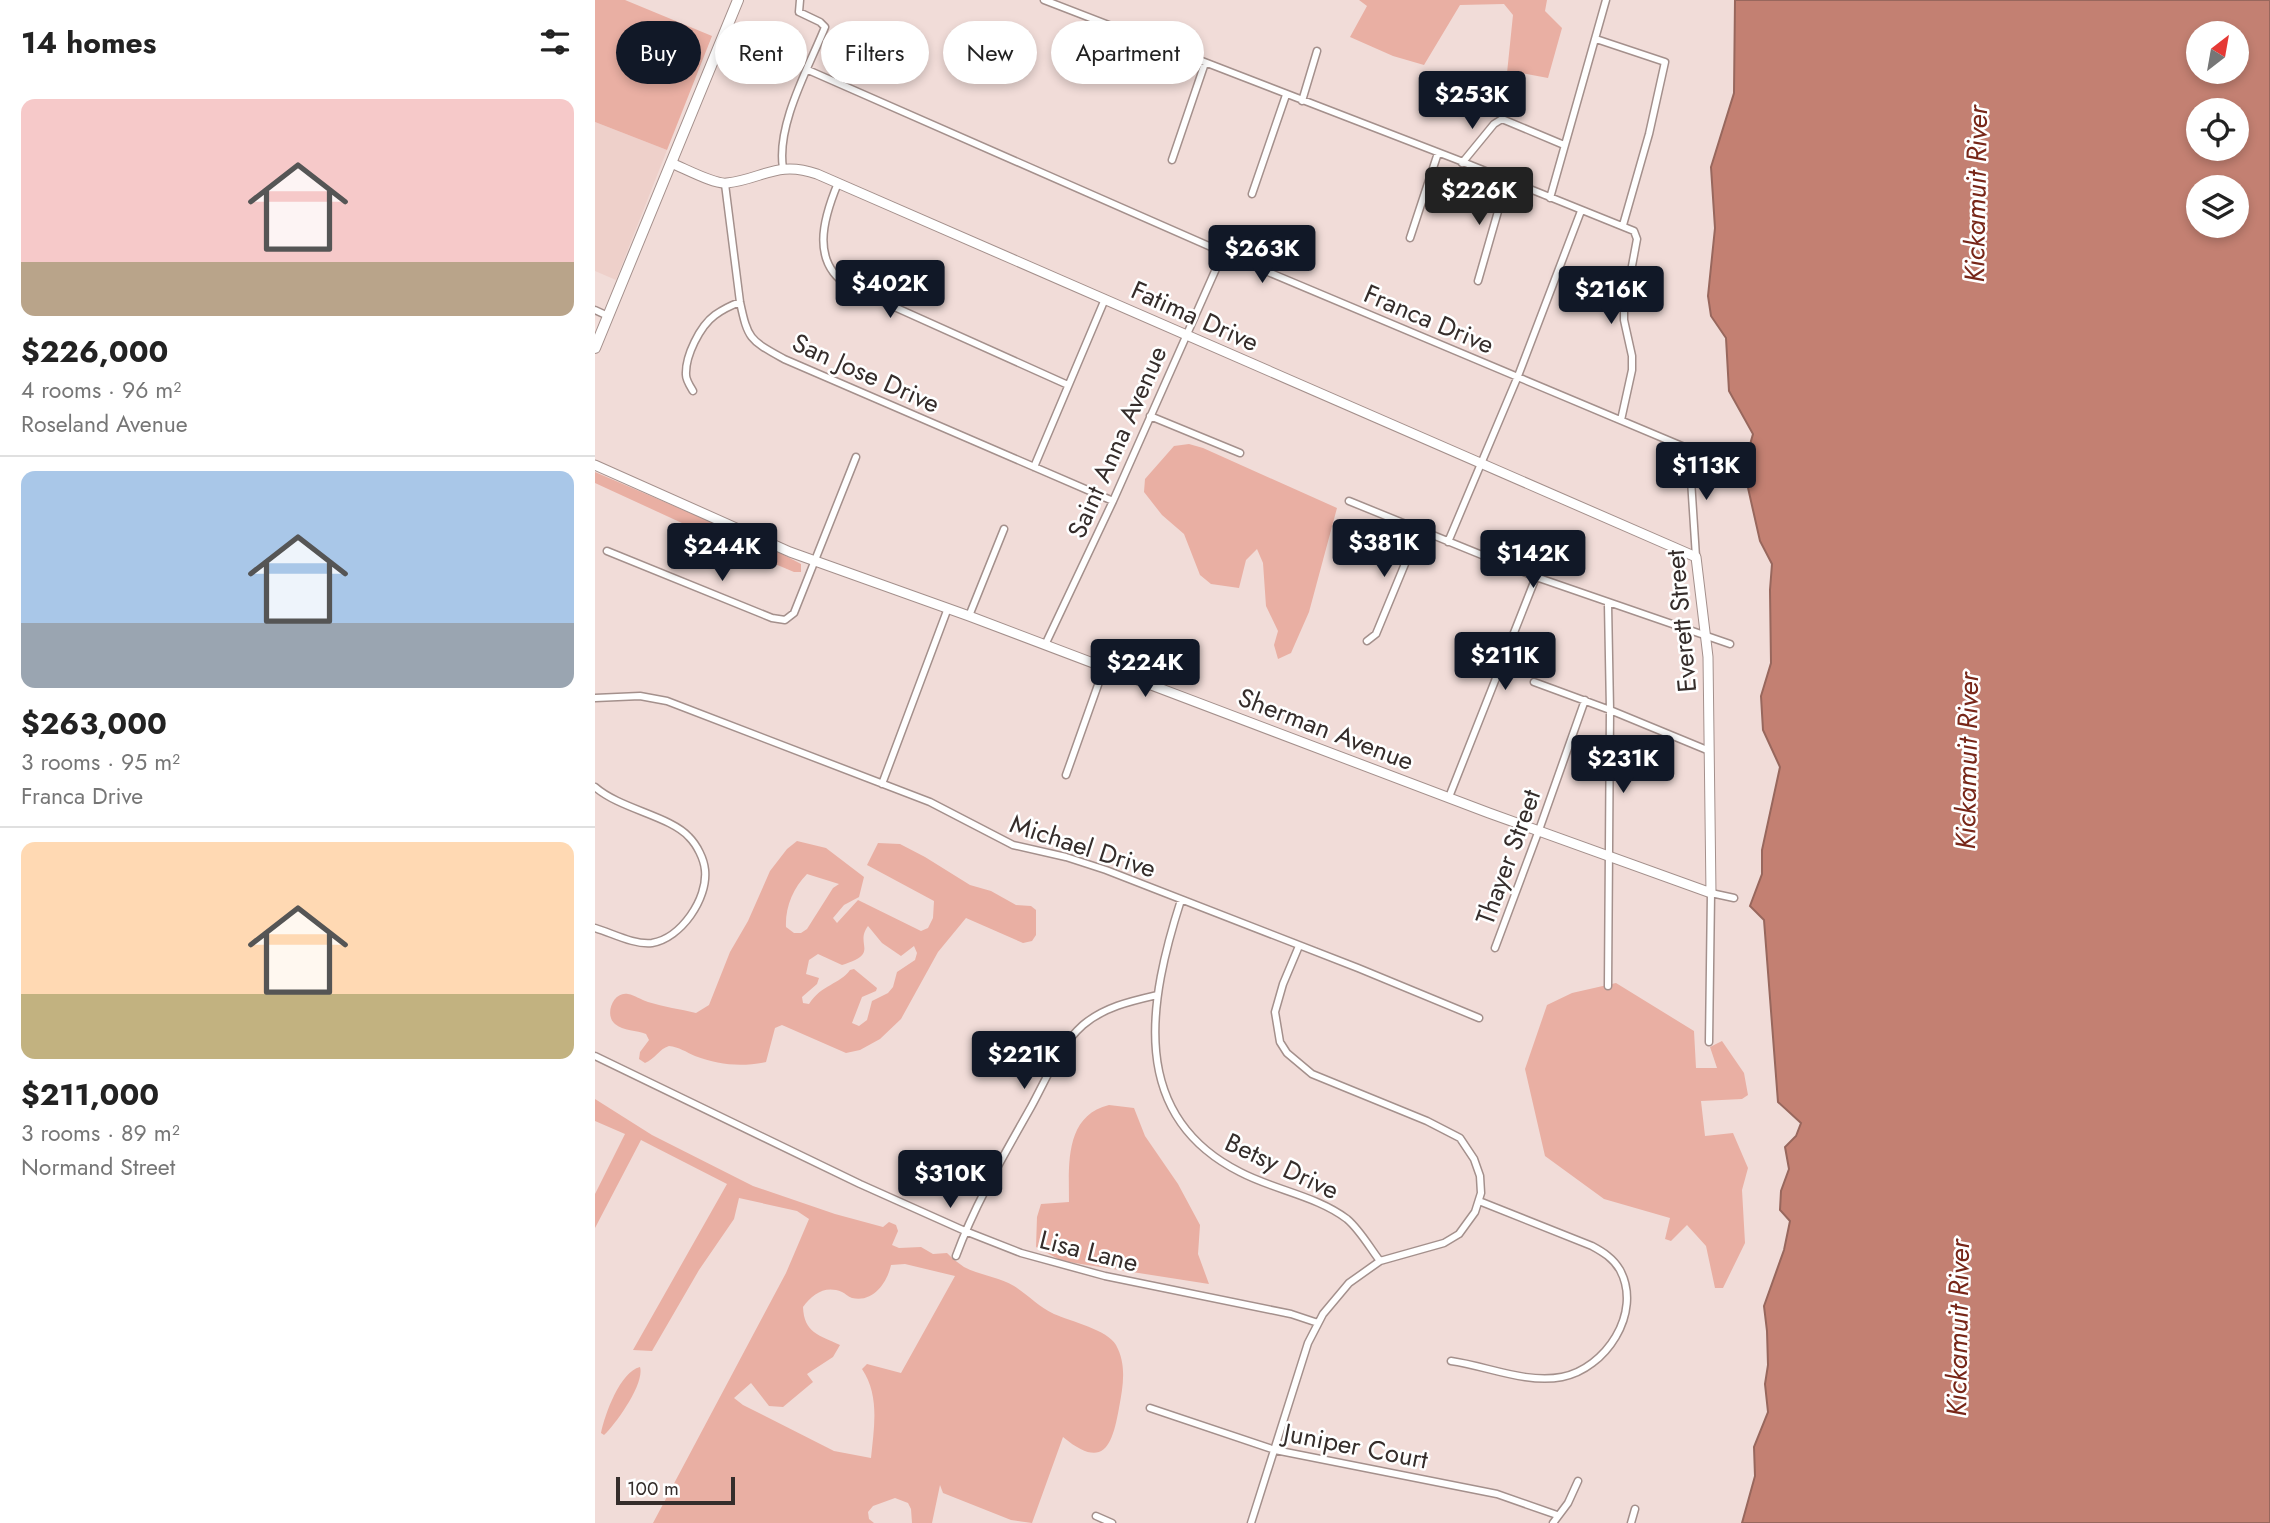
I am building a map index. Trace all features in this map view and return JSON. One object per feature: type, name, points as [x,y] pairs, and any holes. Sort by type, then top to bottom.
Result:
[{"type":"main road","points":[[595,348],[738,0]]},
{"type":"street","points":[[783,168],[788,121],[825,27],[799,12],[800,0]]},
{"type":"street","points":[[1044,0],[1062,3],[1205,63],[1634,231],[1637,239],[1624,309],[1632,370],[1621,420]]},
{"type":"street","points":[[1550,198],[1606,0]]},
{"type":"street","points":[[1596,39],[1665,62],[1649,134],[1623,225]]},
{"type":"street","points":[[1302,101],[1317,51]]},
{"type":"street","points":[[1172,160],[1205,63]]},
{"type":"street","name":"Franca Drive","points":[[808,70],[1223,253],[1689,449],[1731,457]]},
{"type":"street","points":[[1252,194],[1286,95]]},
{"type":"street","points":[[1462,163],[1502,119],[1564,145]]},
{"type":"street","points":[[1410,238],[1438,153]]},
{"type":"street","points":[[671,163],[725,184]]},
{"type":"street","name":"Fatima Drive","points":[[725,184],[783,168],[804,169],[1696,557]]},
{"type":"street","points":[[1478,281],[1507,180]]},
{"type":"street","points":[[838,183],[828,207],[824,235],[827,261],[837,279],[1068,385]]},
{"type":"street","name":"San Jose Drive","points":[[725,184],[740,302],[743,318],[754,342],[784,359],[1113,501]]},
{"type":"street","points":[[1448,542],[1518,376],[1581,211]]},
{"type":"street","name":"Saint Anna Avenue","points":[[1045,645],[1113,501],[1223,253]]},
{"type":"street","points":[[1034,467],[1105,299]]},
{"type":"street","points":[[692,391],[686,377],[689,359],[705,325],[714,316],[740,302]]},
{"type":"street","points":[[595,310],[608,317]]},
{"type":"street","points":[[1150,416],[1240,453]]},
{"type":"street","name":"Everett Street","points":[[1689,449],[1709,693],[1709,1042]]},
{"type":"street","points":[[607,551],[772,618],[785,620],[794,612],[856,457]]},
{"type":"street","name":"Sherman Avenue","points":[[595,465],[816,561],[969,615],[1609,857],[1711,893],[1734,898]]},
{"type":"street","points":[[1349,501],[1608,604],[1730,644]]},
{"type":"street","points":[[969,615],[1004,529]]},
{"type":"street","points":[[1367,641],[1376,634],[1419,530]]},
{"type":"street","points":[[1449,797],[1536,576]]},
{"type":"street","points":[[1608,604],[1608,986]]},
{"type":"street","points":[[882,784],[948,608]]},
{"type":"street","points":[[1066,775],[1104,668]]},
{"type":"street","points":[[1534,682],[1707,750]]},
{"type":"street","name":"Michael Drive","points":[[595,698],[640,695],[667,701],[941,808],[1013,845],[1066,857],[1479,1018]]},
{"type":"street","name":"Thayer Street","points":[[1495,948],[1585,700]]},
{"type":"street","points":[[595,787],[606,797],[678,828],[689,836],[699,851],[706,870],[704,889],[688,920],[676,931],[653,943],[638,943],[595,928]]},
{"type":"street","name":"Betsy Drive","points":[[1181,900],[1166,947],[1157,996],[1155,1032],[1159,1072],[1170,1107],[1182,1126],[1221,1162],[1347,1219],[1380,1261]]},
{"type":"street","points":[[1251,1523],[1308,1343],[1323,1314],[1349,1283],[1380,1261],[1444,1242],[1459,1234],[1472,1218],[1479,1201],[1481,1176],[1464,1141],[1450,1131],[1312,1074],[1287,1053],[1280,1042],[1275,1012],[1299,946]]},
{"type":"street","points":[[955,1256],[965,1231],[1070,1039],[1083,1025],[1105,1011],[1128,1002],[1157,996]]},
{"type":"street","name":"Lisa Lane","points":[[595,1056],[768,1141],[965,1231],[1021,1253],[1155,1287],[1291,1314],[1318,1323]]},
{"type":"street","points":[[1451,1360],[1529,1377],[1552,1379],[1570,1375],[1588,1368],[1608,1349],[1620,1328],[1625,1312],[1624,1280],[1619,1268],[1608,1256],[1592,1246],[1479,1201]]},
{"type":"street","name":"Juniper Court","points":[[1150,1408],[1275,1450],[1487,1492],[1557,1515]]},
{"type":"street","points":[[1553,1523],[1568,1503],[1578,1481]]},
{"type":"street","points":[[1631,1523],[1636,1509]]},
{"type":"street","points":[[1096,1516],[1112,1523]]},
{"type":"shaded area","points":[[595,0],[625,0],[676,21],[616,21],[616,84],[693,84],[667,150],[595,122]]},
{"type":"shaded area","points":[[1359,0],[1547,0],[1545,11],[1562,28],[1548,78],[1521,73],[1514,110],[1504,102],[1513,15],[1504,4],[1460,5],[1424,65],[1393,56],[1350,37],[1367,6]]},
{"type":"shaded area","points":[[701,31],[712,36],[701,64]]},
{"type":"shaded area","points":[[595,122],[667,150],[616,280],[595,271]]},
{"type":"shaded area","points":[[1189,444],[1337,508],[1309,612],[1291,653],[1278,659],[1274,645],[1278,631],[1266,606],[1263,563],[1257,549],[1246,560],[1239,588],[1211,584],[1200,575],[1184,534],[1162,515],[1144,492],[1145,479],[1174,446]]},
{"type":"shaded area","points":[[595,472],[767,546],[801,564],[801,572],[794,572],[768,561],[755,552],[708,535],[595,483]]},
{"type":"shaded area","points":[[797,841],[826,848],[864,877],[859,897],[844,905],[833,918],[837,923],[858,900],[921,931],[928,928],[933,918],[934,901],[867,865],[878,843],[900,844],[970,885],[991,891],[1016,905],[1031,906],[1036,910],[1036,935],[1032,941],[1023,943],[966,918],[938,952],[901,1019],[880,1039],[860,1050],[846,1053],[782,1025],[775,1028],[766,1062],[739,1065],[721,1063],[669,1046],[645,1063],[639,1059],[640,1052],[649,1040],[646,1034],[615,1024],[610,1015],[614,1000],[618,996],[628,994],[654,1004],[696,1013],[709,1005],[730,952],[748,921],[770,871]],"holes":[[[807,874],[839,884],[833,888],[807,929],[794,933],[786,927],[787,913],[794,892]],[[868,926],[882,943],[901,956],[914,946],[917,953],[915,960],[897,972],[893,987],[888,993],[872,1001],[867,1020],[859,1026],[852,1023],[862,997],[877,988],[854,969],[819,992],[809,1004],[803,1003],[802,997],[817,984],[819,978],[806,974],[809,960],[818,954],[842,965],[861,957],[864,952],[864,933]]]},
{"type":"shaded area","points":[[1616,983],[1694,1031],[1696,1068],[1717,1068],[1710,1047],[1722,1041],[1744,1073],[1748,1095],[1742,1099],[1701,1101],[1705,1136],[1733,1133],[1748,1168],[1742,1190],[1745,1243],[1723,1288],[1715,1288],[1706,1246],[1687,1225],[1671,1241],[1665,1239],[1670,1218],[1604,1199],[1545,1156],[1525,1069],[1547,1005],[1572,993]]},
{"type":"shaded area","points":[[595,1099],[652,1135],[753,1186],[883,1227],[889,1222],[896,1225],[898,1231],[892,1245],[899,1248],[921,1247],[933,1254],[947,1253],[964,1267],[1014,1286],[1054,1314],[1105,1335],[1116,1345],[1122,1360],[1123,1376],[1116,1422],[1109,1443],[1096,1453],[1088,1452],[1063,1437],[1032,1523],[1011,1520],[943,1493],[940,1485],[932,1523],[912,1523],[908,1503],[895,1498],[873,1506],[868,1512],[869,1519],[874,1523],[653,1523],[786,1273],[809,1219],[797,1211],[739,1198],[734,1219],[699,1270],[652,1351],[633,1350],[727,1184],[641,1140],[595,1228],[595,1194],[625,1134],[595,1121]],"holes":[[[905,1264],[955,1276],[901,1373],[867,1364],[862,1369],[868,1379],[874,1401],[871,1458],[834,1451],[734,1398],[751,1383],[769,1406],[783,1407],[813,1382],[807,1374],[833,1357],[840,1345],[814,1332],[806,1322],[803,1307],[820,1292],[836,1290],[860,1299],[873,1295],[882,1285],[891,1265]]]},
{"type":"shaded area","points":[[1109,1105],[1134,1108],[1145,1136],[1178,1184],[1200,1225],[1198,1254],[1209,1284],[1062,1261],[1036,1247],[1037,1217],[1041,1204],[1069,1202],[1070,1158],[1077,1131],[1094,1111]]},
{"type":"shaded area","points":[[640,1367],[634,1393],[604,1435],[601,1433],[603,1425],[620,1385],[633,1370]]},
{"type":"water","name":"Kickamuit River","points":[[1735,0],[2270,0],[2270,1523],[1742,1523],[1755,1476],[1754,1447],[1768,1412],[1764,1306],[1784,1250],[1790,1221],[1780,1210],[1781,1191],[1789,1169],[1785,1147],[1796,1136],[1801,1123],[1778,1102],[1764,920],[1750,906],[1762,874],[1762,850],[1780,767],[1763,730],[1761,696],[1771,663],[1772,564],[1760,541],[1746,479],[1747,455],[1753,434],[1729,391],[1726,338],[1711,316],[1708,296],[1715,228],[1711,167],[1734,93]]}]
